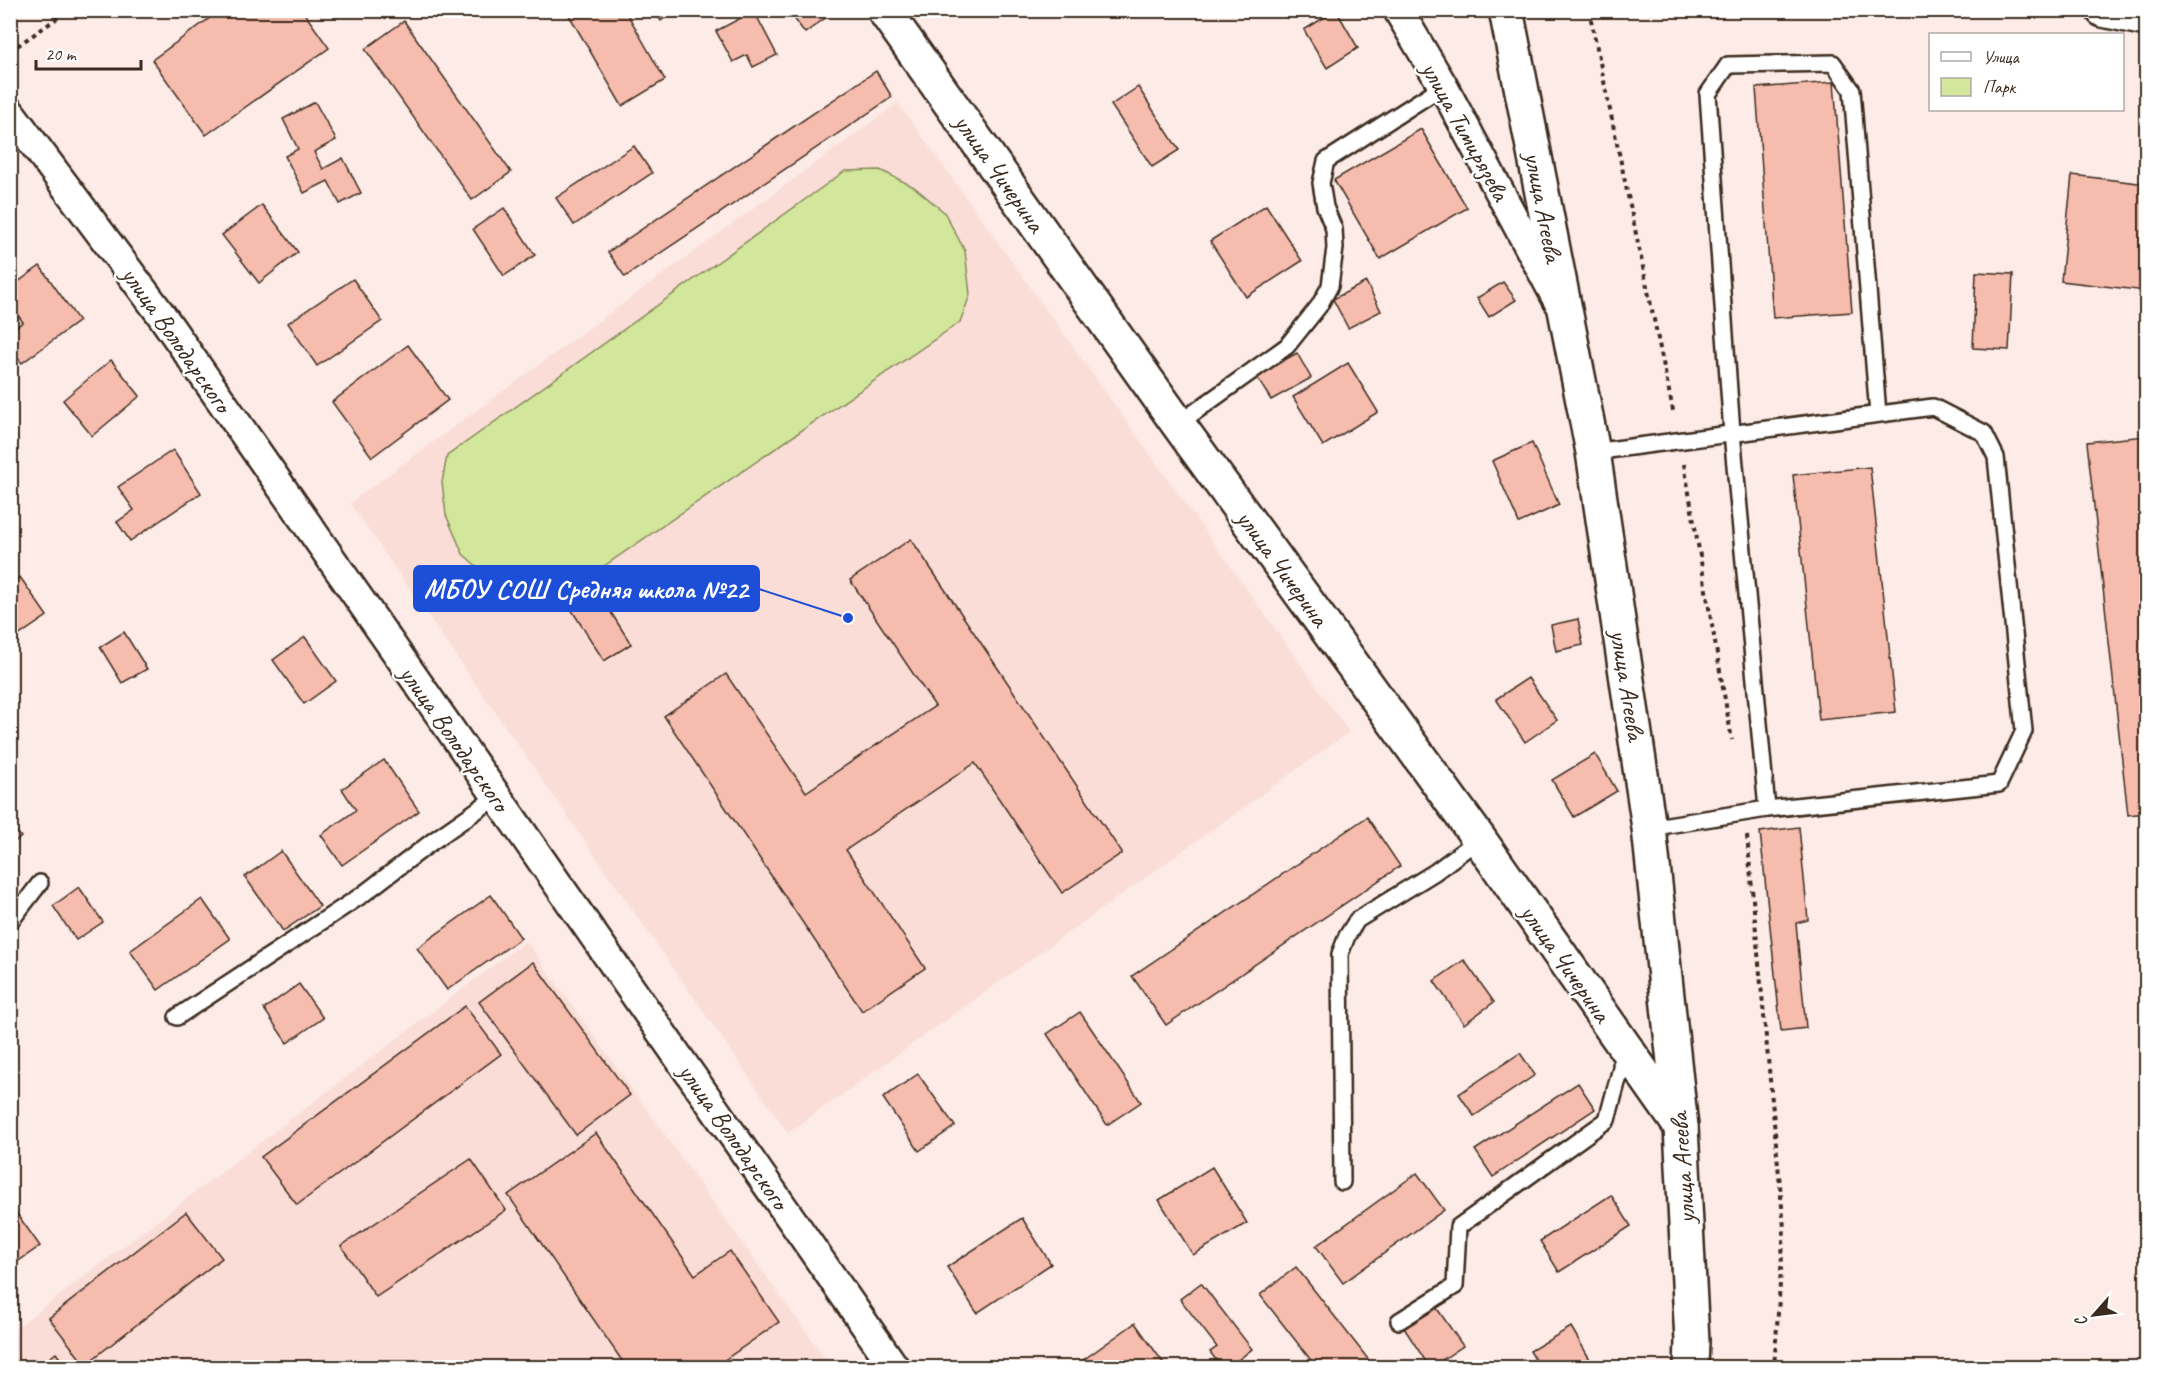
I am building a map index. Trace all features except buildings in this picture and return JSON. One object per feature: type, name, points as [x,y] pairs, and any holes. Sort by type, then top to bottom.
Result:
[{"type":"main road","name":"улица Чичерина","points":[[884,10],[1178,424],[1479,839],[1681,1127]]},
{"type":"main road","name":"улица Агеева","points":[[1506,10],[1593,452],[1649,828],[1681,1127],[1692,1341],[1691,1368]]},
{"type":"main road","points":[[2103,10],[2145,16]]},
{"type":"street","name":"улица Тимирязева","points":[[1398,10],[1443,86],[1566,316]]},
{"type":"street","name":"улица Володарского","points":[[10,112],[160,313],[895,1368]]},
{"type":"lane","points":[[1767,809],[1732,433],[1708,94],[1728,64],[1833,63],[1852,90],[1878,414]]},
{"type":"lane","points":[[1178,424],[1287,346],[1318,306],[1330,286],[1335,248],[1334,229],[1325,207],[1321,183],[1326,161],[1443,86]]},
{"type":"lane","points":[[1593,452],[1933,406],[1984,433],[1996,457],[2024,731],[1999,784],[1767,809],[1649,828]]},
{"type":"lane","points":[[177,1017],[362,895],[432,841],[496,797]]},
{"type":"lane","points":[[1342,1182],[1340,954],[1347,936],[1357,920],[1435,872],[1479,839]]},
{"type":"lane","points":[[10,922],[40,883]]},
{"type":"lane","points":[[1399,1321],[1455,1286],[1458,1227],[1607,1120],[1621,1068],[1623,1045]]},
{"type":"path","points":[[10,51],[69,10]]},
{"type":"path","points":[[1590,10],[1680,442],[1733,743]]},
{"type":"path","points":[[1745,813],[1784,1228],[1774,1368]]},
{"type":"shaded area","points":[[898,103],[1349,732],[788,1133],[350,503]]},
{"type":"shaded area","points":[[526,941],[831,1367],[11,1368],[11,1332]]},
{"type":"green space","points":[[880,170],[914,187],[944,212],[965,251],[970,295],[960,322],[569,590],[539,599],[516,594],[491,579],[463,554],[446,515],[442,482],[447,456],[845,171]]},
{"type":"place","name":"МБОУ СОШ Средняя школа №22","points":[[848,618]]}]
